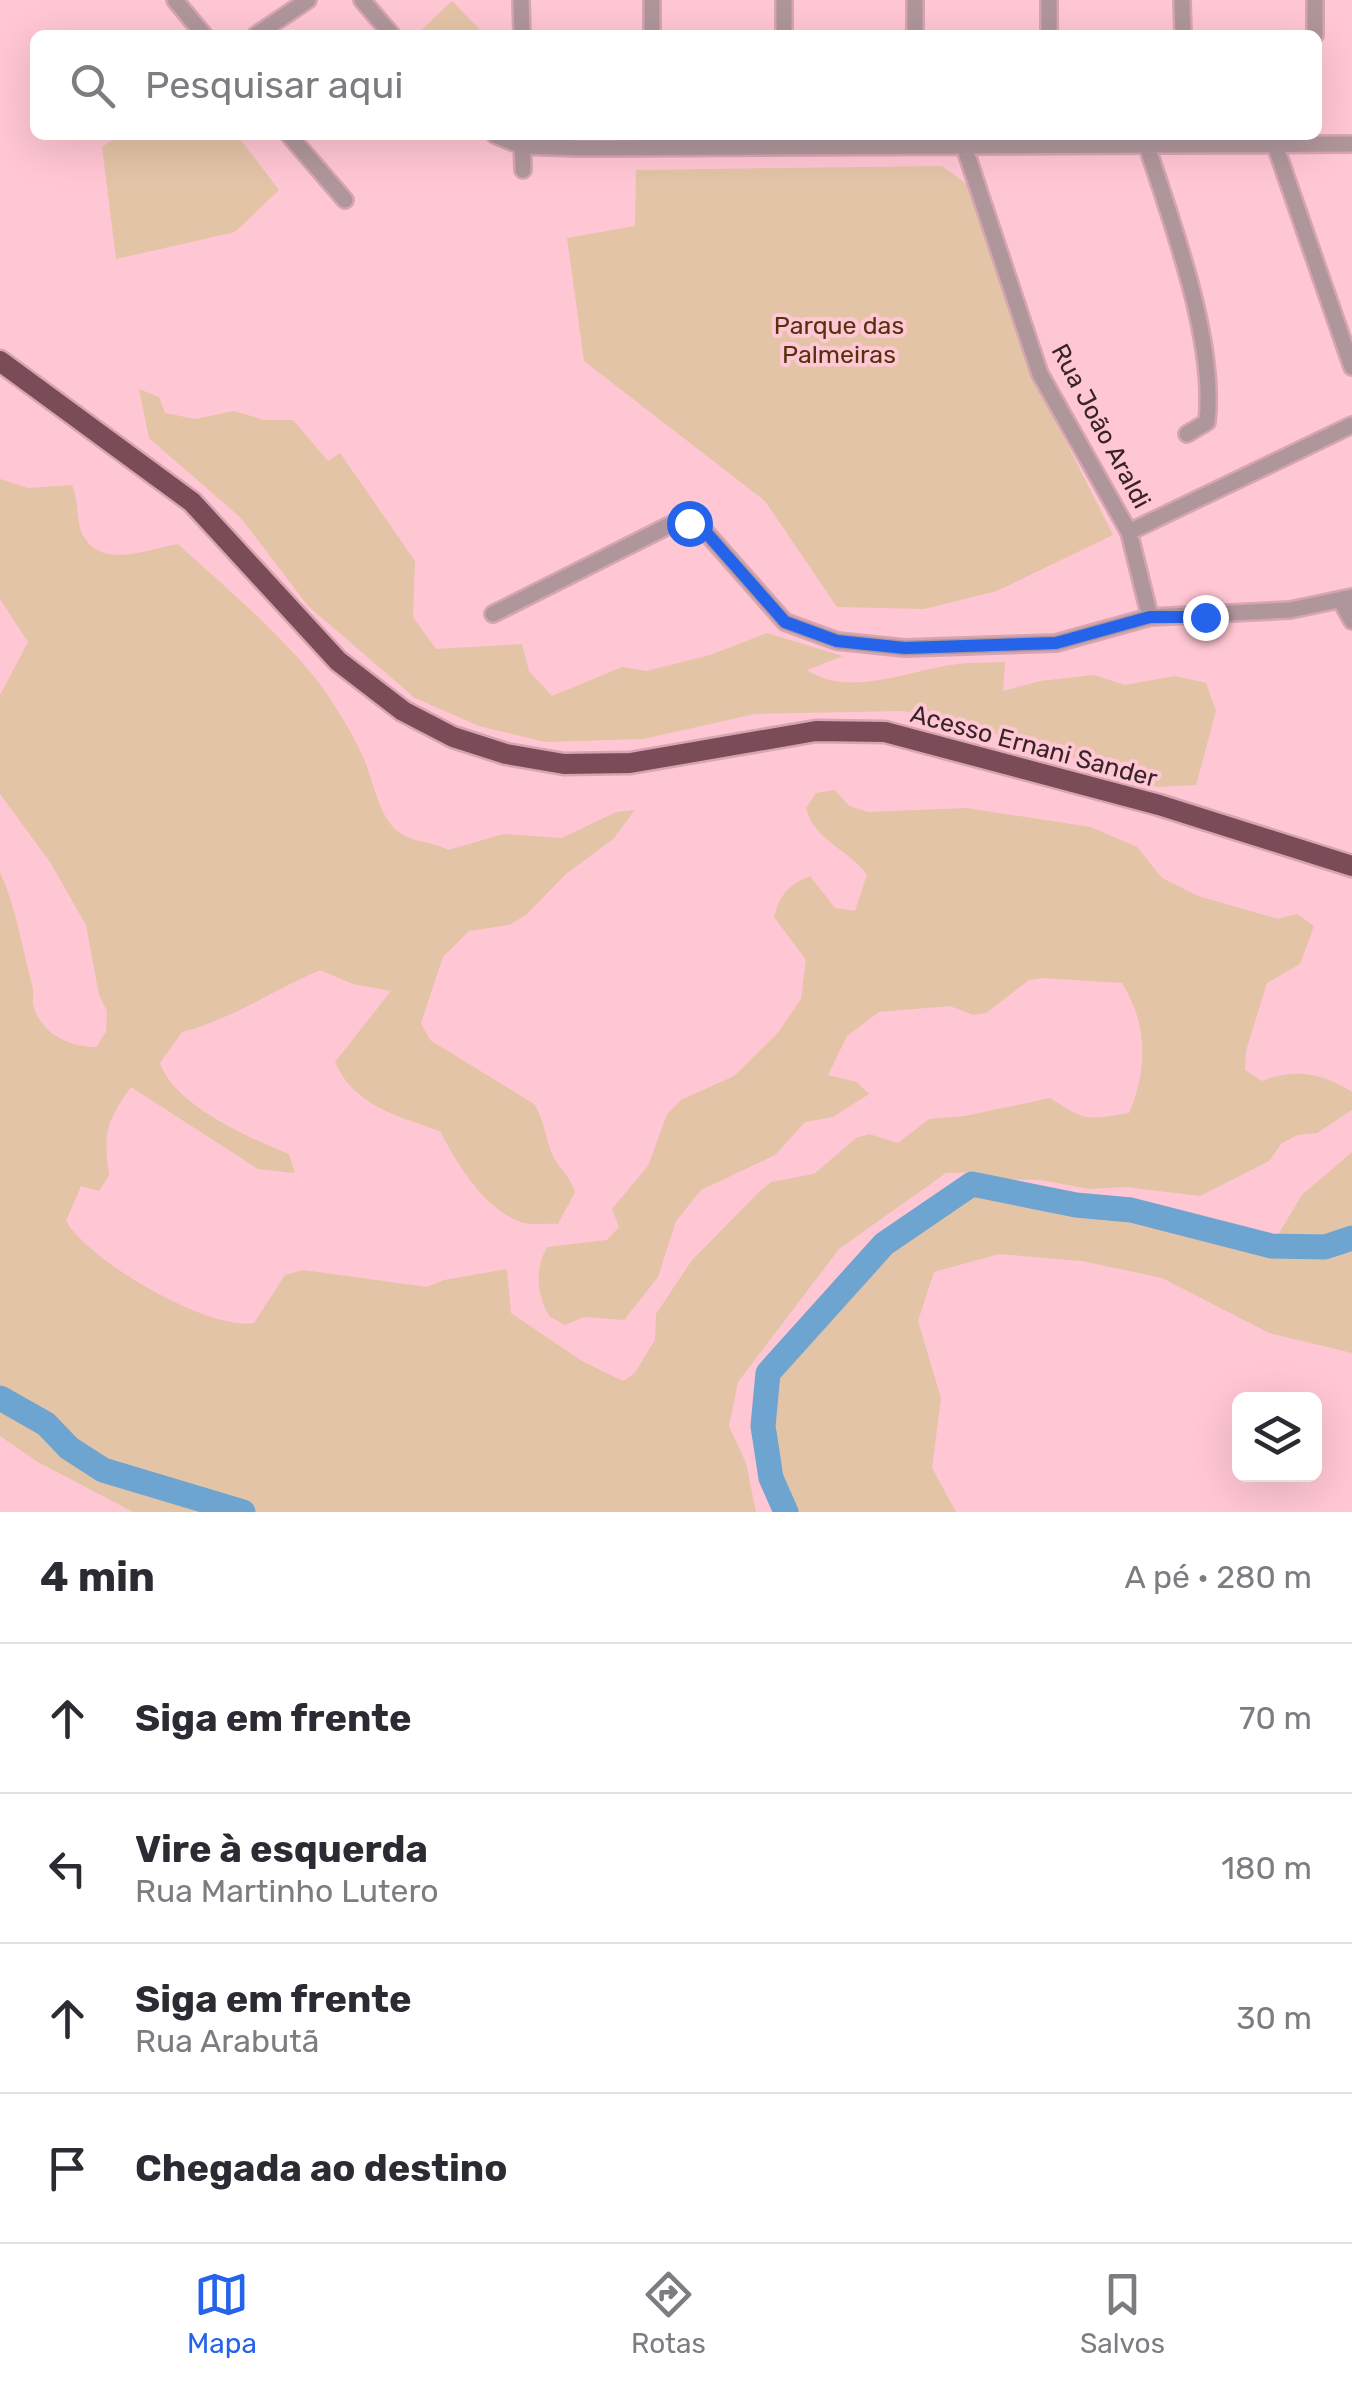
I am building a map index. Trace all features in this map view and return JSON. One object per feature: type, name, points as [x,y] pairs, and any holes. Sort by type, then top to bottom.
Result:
[{"type":"highway","name":"Acesso Ernani Sander","points":[[0,361],[192,502],[348,670],[403,710],[453,737],[506,754],[564,764],[630,763],[816,731],[886,732],[922,738],[1159,805],[1352,866]]},
{"type":"street","points":[[175,0],[200,30]]},
{"type":"street","points":[[263,30],[308,0]]},
{"type":"street","points":[[362,0],[388,30]]},
{"type":"street","points":[[521,0],[522,30]]},
{"type":"street","points":[[652,0],[652,30]]},
{"type":"street","points":[[784,0],[784,30]]},
{"type":"street","points":[[915,30],[916,0]]},
{"type":"street","points":[[1049,30],[1050,0]]},
{"type":"street","points":[[1182,0],[1183,30]]},
{"type":"street","points":[[1315,0],[1315,30]]},
{"type":"street","points":[[294,140],[346,200]]},
{"type":"street","points":[[493,154],[499,140]]},
{"type":"street","points":[[523,170],[522,141],[914,140],[964,146],[1048,140],[1147,146],[1185,140],[1276,145],[1315,140],[1352,144]]},
{"type":"street","points":[[1276,145],[1352,367]]},
{"type":"street","name":"Rua João Araldi","points":[[964,146],[1040,374],[1129,532],[1150,617]]},
{"type":"street","points":[[1147,146],[1195,309],[1202,358],[1207,422],[1187,434]]},
{"type":"street","points":[[1129,532],[1351,426]]},
{"type":"street","points":[[492,614],[676,522],[703,529],[785,622],[837,641],[970,648],[1056,643],[1150,617],[1252,613],[1347,599],[1352,621]]},
{"type":"green space","points":[[452,1],[480,30],[421,30]]},
{"type":"green space","points":[[112,140],[241,140],[279,190],[235,232],[116,259],[102,147]]},
{"type":"green space","name":"Parque das Palmeiras","points":[[942,166],[968,185],[1038,386],[1113,535],[997,591],[924,609],[837,607],[765,501],[584,361],[567,238],[635,226],[636,170]]},
{"type":"green space","points":[[139,389],[159,397],[165,413],[195,419],[234,411],[264,420],[293,420],[328,461],[340,453],[415,561],[413,617],[436,649],[522,644],[529,671],[552,696],[622,667],[646,671],[710,655],[767,633],[843,656],[807,670],[842,682],[881,680],[958,664],[1005,662],[1003,691],[1040,681],[1094,675],[1125,685],[1175,676],[1206,683],[1216,711],[1196,785],[1157,787],[1036,745],[904,711],[755,714],[643,739],[545,742],[479,726],[415,698],[308,606],[241,518],[149,438]]},
{"type":"green space","points":[[0,479],[28,488],[72,485],[81,531],[99,551],[123,555],[178,544],[258,617],[315,678],[356,741],[388,820],[405,836],[448,850],[504,834],[562,838],[616,812],[635,810],[613,839],[566,874],[526,915],[509,925],[469,931],[443,957],[421,1023],[430,1040],[534,1104],[554,1158],[575,1192],[558,1224],[527,1223],[505,1214],[482,1195],[440,1131],[379,1107],[353,1089],[335,1062],[391,991],[353,984],[320,970],[235,1012],[182,1032],[160,1063],[180,1093],[196,1106],[234,1129],[289,1154],[295,1173],[258,1169],[131,1087],[108,1128],[109,1175],[99,1191],[81,1186],[66,1221],[79,1237],[123,1273],[180,1305],[234,1323],[254,1323],[285,1275],[303,1270],[427,1287],[444,1280],[507,1269],[511,1313],[582,1361],[623,1381],[635,1373],[655,1340],[656,1314],[692,1260],[771,1182],[814,1174],[856,1138],[869,1134],[898,1143],[929,1119],[965,1116],[1050,1098],[1087,1117],[1129,1113],[1140,1080],[1142,1047],[1137,1015],[1122,983],[1043,978],[1029,980],[986,1013],[973,1015],[950,1006],[879,1012],[847,1036],[828,1075],[857,1082],[869,1094],[833,1117],[805,1122],[775,1155],[701,1190],[676,1221],[658,1277],[624,1320],[584,1317],[565,1325],[549,1316],[539,1281],[547,1247],[607,1240],[619,1227],[612,1209],[648,1166],[667,1114],[681,1100],[734,1076],[777,1034],[801,999],[806,960],[774,917],[782,896],[810,876],[835,908],[855,911],[867,875],[816,829],[806,808],[816,793],[835,790],[849,806],[868,812],[966,808],[1091,827],[1137,847],[1162,878],[1198,896],[1278,919],[1297,914],[1314,926],[1300,964],[1267,983],[1246,1051],[1245,1070],[1262,1081],[1296,1074],[1330,1080],[1352,1092],[1352,1110],[1317,1133],[1297,1135],[1281,1144],[1269,1161],[1200,1196],[1126,1187],[1089,1189],[1041,1180],[999,1179],[978,1172],[946,1173],[839,1249],[738,1382],[729,1426],[746,1463],[756,1512],[133,1512],[38,1462],[0,1436],[0,872],[33,988],[33,1005],[44,1025],[67,1042],[96,1047],[106,1032],[107,1011],[99,995],[86,925],[50,862],[0,794],[0,695],[28,642],[0,599]]},
{"type":"green space","points":[[1352,1152],[1352,1353],[1269,1333],[1162,1278],[1082,1261],[999,1254],[934,1272],[918,1321],[941,1398],[932,1468],[956,1512],[786,1512],[771,1478],[763,1426],[768,1373],[884,1244],[972,1184],[1076,1205],[1131,1210],[1271,1246],[1302,1195]]},
{"type":"waterway","points":[[786,1512],[771,1478],[763,1426],[768,1373],[884,1244],[972,1184],[1076,1205],[1131,1210],[1271,1246],[1325,1247],[1352,1238]]},
{"type":"waterway","points":[[0,1398],[46,1424],[69,1448],[103,1470],[243,1512]]},
{"type":"route","points":[[689,523],[703,529],[785,622],[837,641],[905,648],[1056,643],[1150,617],[1205,617]]}]
